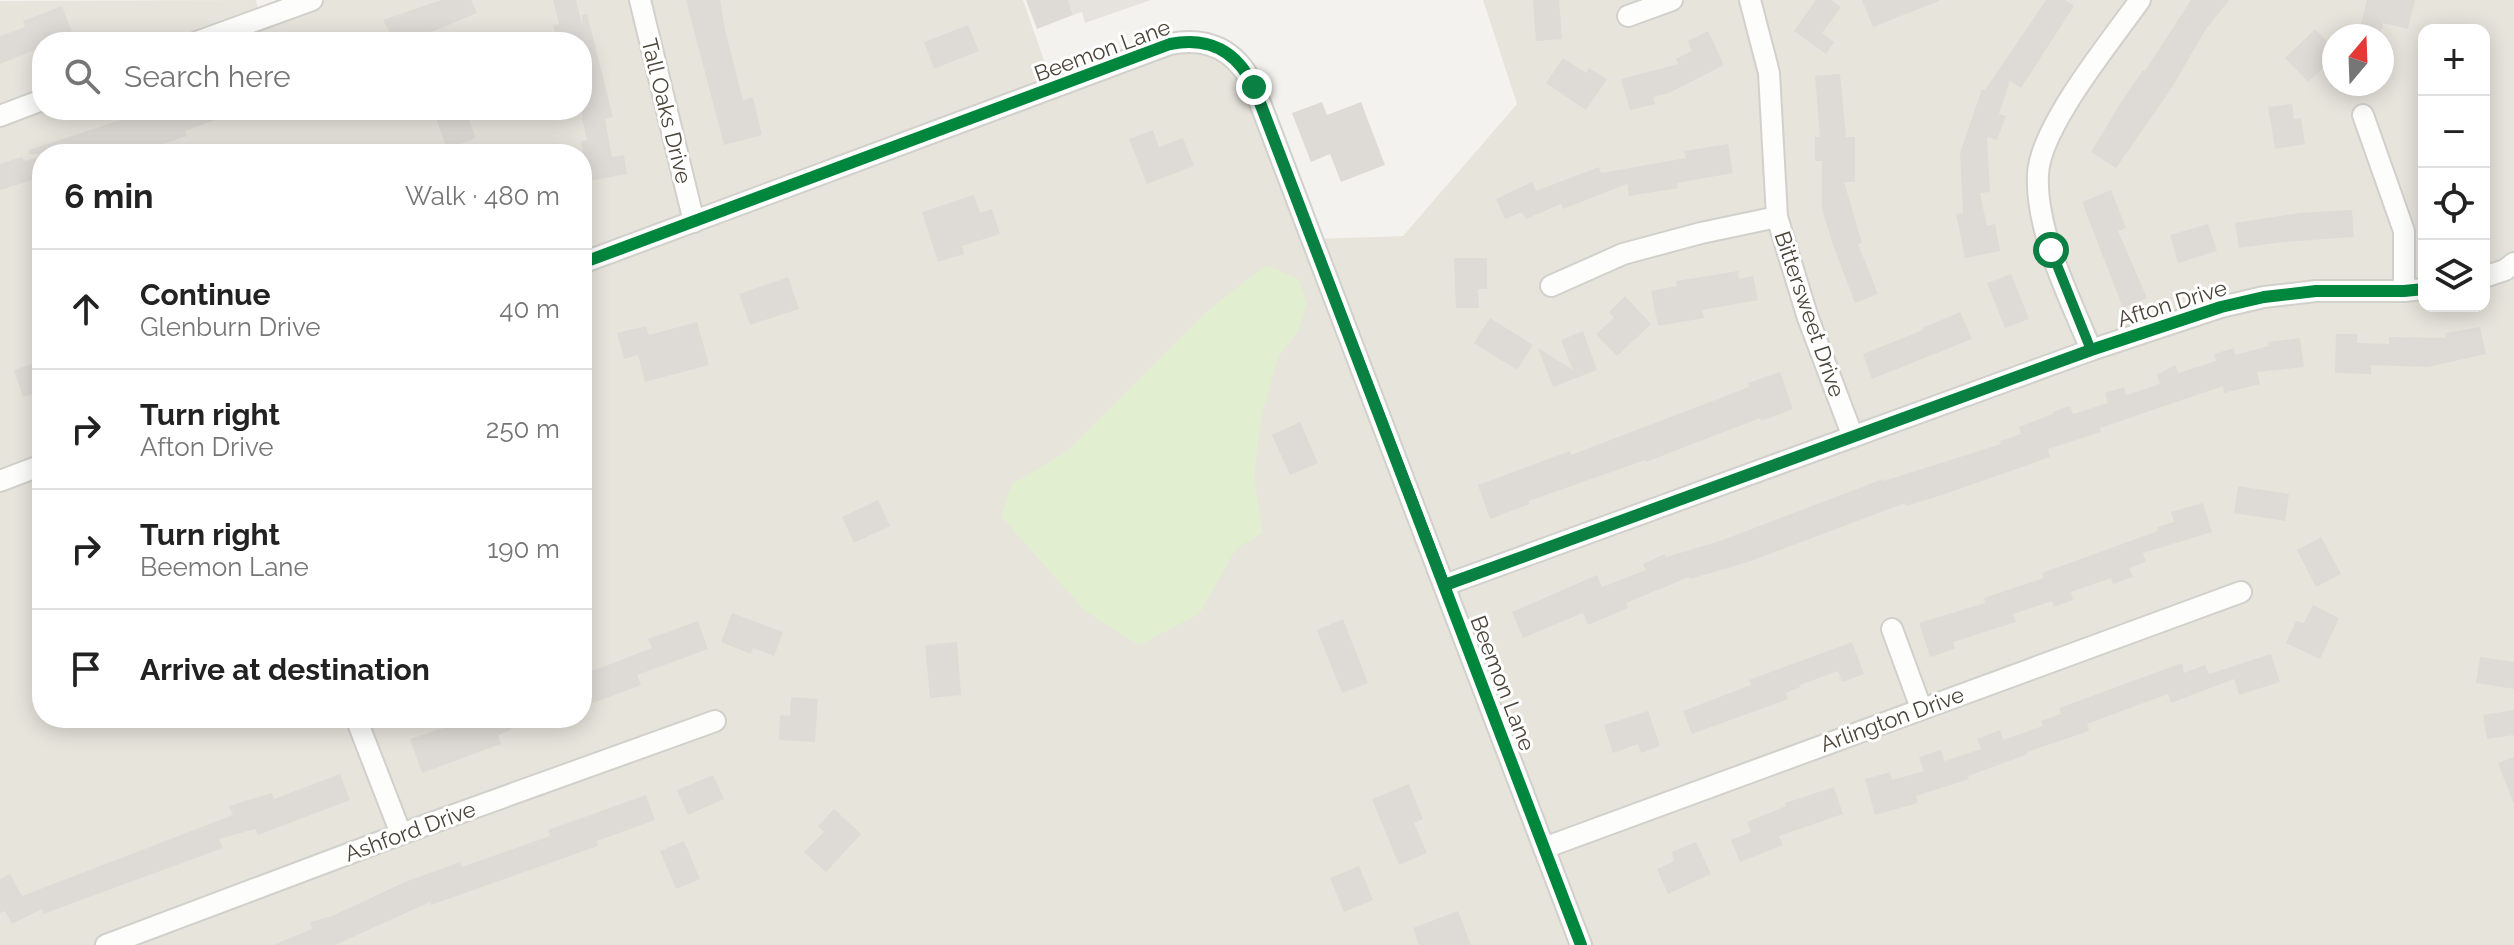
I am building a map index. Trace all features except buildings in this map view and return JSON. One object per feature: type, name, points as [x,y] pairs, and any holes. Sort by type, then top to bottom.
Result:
[{"type":"street","points":[[224,32],[312,0]]},
{"type":"street","name":"Tall Oaks Drive","points":[[640,0],[694,222]]},
{"type":"street","points":[[1628,16],[1672,0]]},
{"type":"street","name":"Bittersweet Drive","points":[[1750,0],[1769,73],[1777,217],[1808,318],[1853,437]]},
{"type":"street","points":[[2091,350],[2051,250],[2039,198],[2038,172],[2044,145],[2057,118],[2140,0]]},
{"type":"street","name":"Beemon Lane","points":[[592,259],[1170,44],[1186,41],[1216,45],[1239,62],[1254,87],[1581,945]]},
{"type":"street","points":[[0,116],[32,104]]},
{"type":"street","points":[[2363,115],[2404,231],[2414,290]]},
{"type":"street","points":[[1551,286],[1623,254],[1777,217]]},
{"type":"street","points":[[2490,275],[2514,263]]},
{"type":"street","name":"Afton Drive","points":[[1445,585],[2091,350],[2221,307],[2264,297],[2316,291],[2414,290]]},
{"type":"street","points":[[0,481],[32,469]]},
{"type":"street","name":"Arlington Drive","points":[[1544,848],[2241,592]]},
{"type":"street","points":[[1892,629],[1921,708]]},
{"type":"street","name":"Ashford Drive","points":[[106,945],[715,721]]},
{"type":"street","points":[[360,728],[401,834]]},
{"type":"shaded area","points":[[256,0],[260,17],[290,0],[1023,0],[1054,89],[1170,44],[1228,53],[1313,239],[1403,236],[1517,104],[1483,0],[2514,0],[2514,945],[0,945],[0,1]]},
{"type":"shaded area","points":[[1068,0],[1151,0],[1085,23],[1082,12],[1073,15]]},
{"type":"green space","points":[[1267,265],[1298,279],[1307,304],[1298,331],[1278,357],[1261,417],[1254,474],[1262,533],[1236,549],[1199,614],[1139,645],[1086,612],[1001,516],[1012,484],[1066,452],[1207,311]]},
{"type":"cycle path","points":[[592,259],[1170,44],[1197,42],[1230,55],[1254,87],[1581,945]]},
{"type":"cycle path","points":[[1445,585],[2091,350],[2221,307],[2264,297],[2316,291],[2418,290]]},
{"type":"route","points":[[1254,87],[1445,585],[2091,350],[2051,250]]}]
